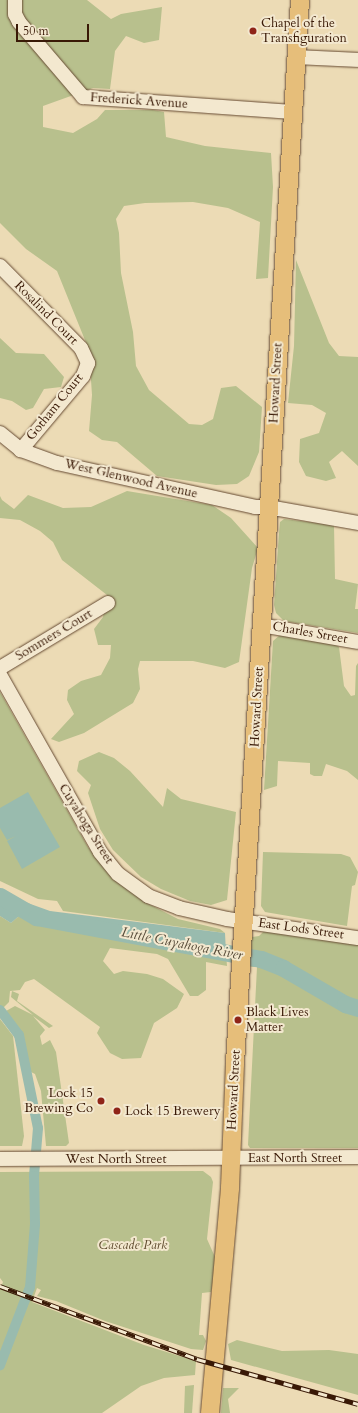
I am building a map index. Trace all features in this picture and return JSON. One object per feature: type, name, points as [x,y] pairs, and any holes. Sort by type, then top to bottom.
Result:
[{"type":"main road","name":"Howard Street","points":[[210,1413],[232,1158],[243,930],[300,0]]},
{"type":"street","name":"Frederick Avenue","points":[[15,0],[15,14],[20,22],[83,97],[292,112]]},
{"type":"street","points":[[297,57],[358,60]]},
{"type":"street","name":"Rosalind Court","points":[[0,266],[81,348],[88,363]]},
{"type":"street","name":"Gotham Court","points":[[21,450],[82,376],[88,363]]},
{"type":"street","name":"West Glenwood Avenue","points":[[0,433],[21,450],[57,463],[256,507],[268,507],[358,523]]},
{"type":"street","name":"Sommers Court","points":[[0,668],[108,603]]},
{"type":"street","name":"Charles Street","points":[[261,625],[358,642]]},
{"type":"street","name":"Cuyahoga Street","points":[[0,675],[100,852],[118,874],[148,896],[243,930]]},
{"type":"street","name":"East Lods Street","points":[[243,930],[358,938]]},
{"type":"street","name":"East North Street","points":[[232,1158],[358,1157]]},
{"type":"street","name":"West North Street","points":[[0,1159],[232,1158]]},
{"type":"green space","points":[[0,0],[87,0],[111,19],[121,14],[162,7],[159,40],[144,43],[126,36],[115,51],[110,89],[93,88],[43,106],[43,127],[73,133],[97,119],[105,110],[153,110],[164,112],[166,137],[205,146],[271,153],[273,187],[268,278],[256,279],[260,222],[228,208],[193,202],[145,203],[124,206],[116,219],[119,233],[121,273],[133,332],[136,366],[149,390],[189,424],[202,425],[213,419],[221,388],[236,386],[262,407],[259,452],[249,476],[237,484],[216,485],[157,476],[117,442],[102,440],[89,431],[92,395],[89,350],[57,271],[26,249],[0,223]]},
{"type":"green space","points":[[296,260],[329,343],[339,356],[358,357],[358,466],[342,451],[329,462],[336,478],[326,481],[306,476],[299,462],[300,439],[319,433],[326,413],[312,405],[288,403],[294,346]]},
{"type":"green space","points":[[0,338],[16,353],[44,354],[64,377],[61,387],[44,389],[33,408],[26,410],[12,401],[0,398]]},
{"type":"green space","points":[[127,491],[212,505],[231,518],[258,548],[252,568],[239,662],[225,668],[193,661],[140,661],[138,669],[140,689],[133,703],[84,733],[59,742],[51,739],[74,714],[67,700],[68,690],[81,681],[101,675],[110,658],[111,645],[98,645],[94,629],[103,617],[107,595],[62,560],[53,542],[40,531],[20,520],[0,518],[0,496],[2,500],[14,509],[28,495],[63,508],[91,507]]},
{"type":"green space","points":[[284,519],[334,525],[335,579],[358,584],[355,609],[358,609],[358,633],[284,621],[276,613],[274,605],[279,533],[280,522]]},
{"type":"green space","points":[[280,635],[327,640],[339,647],[344,686],[351,696],[355,695],[356,666],[358,663],[358,780],[347,771],[326,764],[322,776],[314,776],[310,774],[310,763],[278,761],[277,786],[264,790],[273,641]]},
{"type":"green space","points":[[0,692],[88,847],[110,875],[145,902],[178,919],[220,929],[225,933],[63,911],[57,901],[38,899],[0,881]]},
{"type":"green space","points":[[99,752],[114,758],[130,771],[163,807],[167,788],[181,799],[236,812],[227,900],[211,905],[190,901],[161,889],[141,877],[113,850],[100,829],[88,793],[91,785],[77,771],[79,761]]},
{"type":"green space","points":[[263,852],[341,854],[350,857],[358,872],[355,885],[352,886],[347,926],[265,912],[261,906]]},
{"type":"green space","points":[[0,916],[11,923],[19,916],[36,917],[226,953],[227,966],[206,962],[206,990],[198,996],[190,996],[168,959],[157,954],[110,948],[103,961],[114,974],[123,971],[147,974],[163,979],[184,994],[177,1008],[154,1023],[141,1058],[122,1059],[110,1053],[97,1033],[100,1027],[34,979],[25,982],[20,990],[10,991],[9,1002],[0,1011]]},
{"type":"green space","points":[[266,929],[358,941],[358,1148],[250,1148],[248,1145],[257,967],[241,966],[243,938],[259,936]]},
{"type":"green space","points":[[12,991],[19,994],[17,1001],[53,1026],[49,1028],[33,1016],[45,1030],[40,1036],[42,1045],[50,1040],[56,1052],[69,1143],[66,1146],[46,1146],[41,1091],[35,1074],[23,1068],[19,1055],[20,1046],[5,1020],[6,1011],[15,1006],[33,1015],[11,997]]},
{"type":"green space","points":[[0,1019],[13,1036],[24,1136],[22,1146],[0,1146]]},
{"type":"green space","name":"Cascade Park","points":[[203,1171],[211,1177],[213,1182],[207,1239],[215,1257],[214,1280],[211,1292],[202,1293],[199,1335],[203,1335],[206,1341],[203,1350],[191,1349],[105,1321],[56,1301],[37,1296],[41,1290],[37,1288],[32,1302],[144,1345],[196,1361],[195,1375],[164,1378],[141,1386],[102,1413],[0,1413],[0,1289],[3,1282],[0,1278],[0,1172]]},
{"type":"green space","points":[[237,1340],[282,1351],[329,1350],[358,1354],[358,1395],[231,1360],[228,1344]]},
{"type":"green space","points":[[194,1385],[192,1413],[184,1413],[185,1386]]},
{"type":"green space","points":[[223,1388],[239,1388],[228,1399],[230,1413],[221,1413]]},
{"type":"water","points":[[28,792],[60,847],[22,869],[7,841],[16,836],[7,840],[0,828],[0,808]]},
{"type":"water","points":[[0,893],[50,911],[225,933],[226,953],[36,917],[19,916],[11,923],[0,916]]},
{"type":"waterway","name":"Little Cuyahoga River","points":[[0,896],[36,917],[261,959],[283,968],[345,1004],[358,1008]]},
{"type":"waterway","points":[[0,1010],[19,1035],[38,1128],[34,1176],[35,1224],[30,1287],[0,1365]]},
{"type":"railway","points":[[0,1286],[197,1359],[358,1404]]},
{"type":"place","name":"Chapel of the Transfiguration","points":[[253,31]]},
{"type":"place","name":"Black Lives Matter","points":[[238,1020]]},
{"type":"place","name":"Lock 15 Brewing Co","points":[[101,1101]]},
{"type":"place","name":"Lock 15 Brewery","points":[[117,1111]]}]
